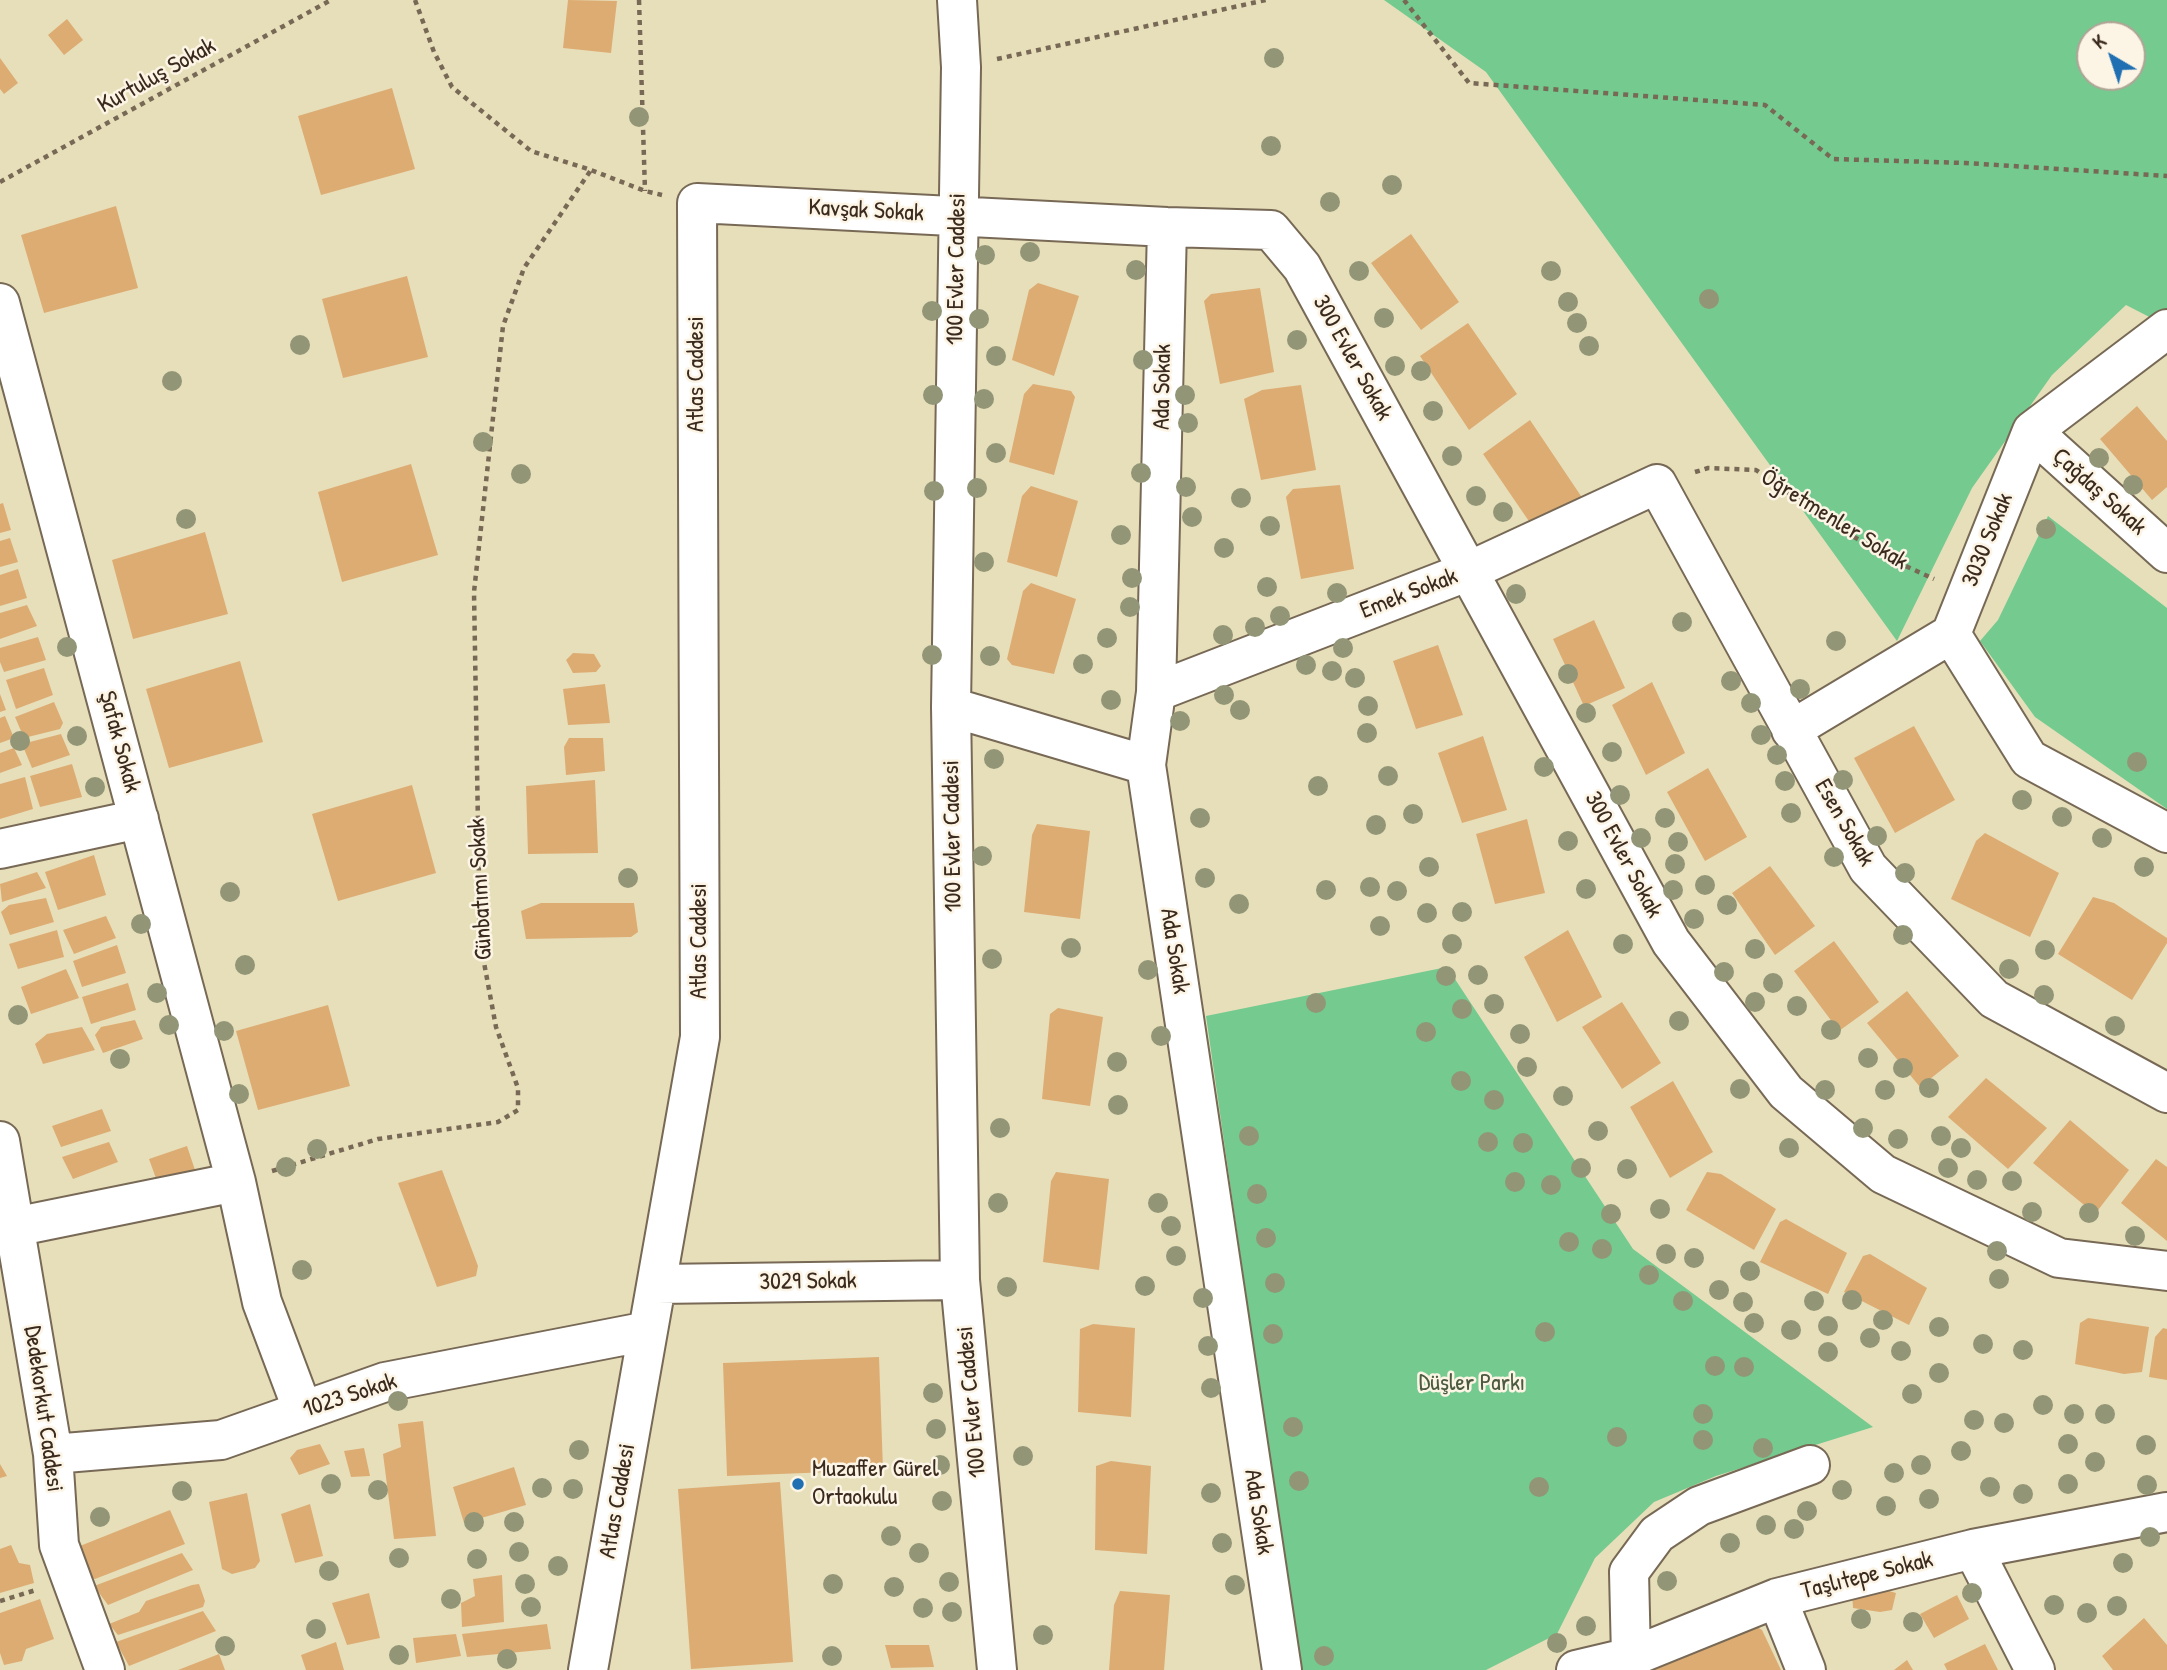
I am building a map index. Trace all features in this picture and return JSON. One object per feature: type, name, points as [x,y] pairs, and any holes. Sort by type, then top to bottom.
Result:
[{"type":"street","name":"100 Evler Caddesi","points":[[957,0],[961,67],[951,707],[960,1280],[997,1670]]},
{"type":"street","name":"Kavşak Sokak","points":[[697,203],[1271,230]]},
{"type":"street","name":"Atlas Caddesi","points":[[588,1670],[701,1037],[697,203]]},
{"type":"street","name":"Ada Sokak","points":[[1167,227],[1156,692],[1146,765],[1282,1670]]},
{"type":"street","name":"300 Evler Sokak","points":[[1271,230],[1301,267],[1671,943],[1786,1092],[1883,1174],[2059,1258],[2167,1271]]},
{"type":"street","name":"Şafak Sokak","points":[[0,303],[236,1182],[261,1302],[303,1411]]},
{"type":"street","points":[[2032,431],[2167,329]]},
{"type":"street","name":"Çağdaş Sokak","points":[[2032,431],[2167,553]]},
{"type":"street","name":"3030 Sokak","points":[[1951,634],[2032,431]]},
{"type":"street","name":"Emek Sokak","points":[[1156,692],[1469,570],[1657,484]]},
{"type":"street","name":"Esen Sokak","points":[[1657,484],[1868,869],[1994,999],[2167,1093]]},
{"type":"street","points":[[1791,730],[1951,634],[2029,760],[2167,833]]},
{"type":"street","points":[[951,707],[1146,765]]},
{"type":"street","points":[[0,849],[139,819]]},
{"type":"street","name":"Dedekorkut Caddesi","points":[[0,1141],[7,1228],[52,1454],[59,1545],[105,1670]]},
{"type":"street","points":[[7,1228],[236,1182]]},
{"type":"street","name":"3029 Sokak","points":[[657,1284],[960,1280]]},
{"type":"street","name":"1023 Sokak","points":[[52,1454],[221,1440],[385,1382],[648,1331]]},
{"type":"street","points":[[1631,1657],[1629,1572],[1657,1534],[1699,1506],[1810,1465]]},
{"type":"street","name":"Taşlıtepe Sokak","points":[[1576,1670],[1631,1657],[1777,1598],[1973,1549],[2167,1512]]},
{"type":"street","points":[[1973,1549],[2035,1670]]},
{"type":"street","points":[[1777,1598],[1807,1670]]},
{"type":"path","name":"Kurtuluş Sokak","points":[[0,182],[331,0]]},
{"type":"path","points":[[415,0],[434,52],[452,87],[531,151],[592,170],[645,191],[697,203]]},
{"type":"path","points":[[639,0],[645,191]]},
{"type":"path","points":[[961,67],[1266,0]]},
{"type":"path","points":[[1404,0],[1469,83],[1765,105],[1833,159],[1966,163],[2167,176]]},
{"type":"path","name":"Günbatımı Sokak","points":[[236,1182],[378,1139],[498,1122],[518,1110],[519,1088],[496,1027],[480,941],[474,592],[503,326],[524,268],[592,170]]},
{"type":"path","name":"Öğretmenler Sokak","points":[[1657,484],[1708,468],[1756,470],[1837,527],[1899,563],[1966,594]]},
{"type":"green space","points":[[1384,0],[2167,0],[2167,326],[2126,305],[2052,375],[1972,488],[1897,641],[1486,72]]},
{"type":"green space","points":[[2048,516],[2167,608],[2167,809],[2035,717],[1980,641],[1998,620]]},
{"type":"green space","name":"Düşler Parkı","points":[[1447,967],[1633,1249],[1873,1427],[1716,1476],[1654,1502],[1595,1558],[1557,1634],[1486,1670],[1300,1670],[1206,1016]]},
{"type":"building","points":[[568,0],[617,1],[611,53],[563,48]]},
{"type":"building","points":[[67,19],[83,40],[64,55],[48,35]]},
{"type":"building","points":[[0,58],[18,83],[4,94],[0,89]]},
{"type":"building","points":[[392,88],[415,169],[321,195],[298,116]]},
{"type":"building","points":[[116,206],[138,288],[44,313],[21,235]]},
{"type":"building","points":[[1411,234],[1459,302],[1421,330],[1371,263]]},
{"type":"building","points":[[407,276],[428,357],[343,378],[322,299]]},
{"type":"building","points":[[1038,283],[1079,296],[1054,376],[1012,360],[1029,290]]},
{"type":"building","points":[[1260,288],[1274,372],[1220,384],[1204,301],[1211,294]]},
{"type":"building","points":[[1468,323],[1517,394],[1469,430],[1420,356]]},
{"type":"building","points":[[1033,384],[1071,391],[1075,397],[1054,475],[1009,462],[1024,394]]},
{"type":"building","points":[[1301,385],[1316,470],[1261,480],[1244,399],[1262,390]]},
{"type":"building","points":[[2137,406],[2167,441],[2167,487],[2152,500],[2100,439]]},
{"type":"building","points":[[1530,420],[1583,499],[1537,533],[1483,454]]},
{"type":"building","points":[[411,464],[438,555],[342,582],[318,492]]},
{"type":"building","points":[[1340,485],[1354,569],[1301,579],[1286,497],[1293,489]]},
{"type":"building","points":[[1031,486],[1078,501],[1057,577],[1007,562],[1022,496]]},
{"type":"building","points":[[3,503],[11,530],[0,533],[0,504]]},
{"type":"building","points":[[205,532],[228,614],[133,639],[112,560]]},
{"type":"building","points":[[10,538],[18,562],[0,567],[0,541]]},
{"type":"building","points":[[18,569],[27,598],[0,606],[0,575]]},
{"type":"building","points":[[1031,583],[1076,599],[1054,674],[1012,665],[1007,659],[1023,591]]},
{"type":"building","points":[[27,605],[37,626],[0,639],[0,613]]},
{"type":"building","points":[[1594,620],[1625,688],[1584,706],[1553,639]]},
{"type":"building","points":[[38,637],[46,660],[4,672],[0,662],[0,648]]},
{"type":"building","points":[[1438,645],[1463,715],[1416,729],[1393,661]]},
{"type":"building","points":[[573,653],[594,654],[601,666],[596,672],[573,673],[566,660]]},
{"type":"building","points":[[240,661],[263,742],[169,768],[146,689]]},
{"type":"building","points":[[44,668],[53,695],[16,709],[6,680]]},
{"type":"building","points":[[1652,682],[1685,753],[1646,775],[1612,705]]},
{"type":"building","points":[[605,684],[610,723],[568,725],[563,689]]},
{"type":"building","points":[[0,694],[6,710],[0,712]]},
{"type":"building","points":[[54,702],[63,723],[60,729],[24,738],[15,717]]},
{"type":"building","points":[[5,716],[14,738],[0,743],[0,718]]},
{"type":"building","points":[[1914,726],[1955,800],[1895,833],[1854,758]]},
{"type":"building","points":[[61,734],[70,755],[32,768],[22,744]]},
{"type":"building","points":[[1483,736],[1507,810],[1462,823],[1438,753]]},
{"type":"building","points":[[569,738],[603,738],[605,771],[566,775],[564,747]]},
{"type":"building","points":[[14,748],[22,765],[0,773],[0,753]]},
{"type":"building","points":[[72,764],[82,797],[40,807],[30,776]]},
{"type":"building","points":[[1708,768],[1747,837],[1705,861],[1667,792]]},
{"type":"building","points":[[25,777],[33,809],[0,819],[0,784]]},
{"type":"building","points":[[595,780],[598,853],[528,854],[526,786]]},
{"type":"building","points":[[412,785],[436,873],[338,901],[312,814]]},
{"type":"building","points":[[1527,819],[1545,893],[1495,904],[1476,834]]},
{"type":"building","points":[[1037,824],[1090,831],[1080,919],[1024,912],[1032,835]]},
{"type":"building","points":[[1985,833],[2059,873],[2030,937],[1951,899],[1976,841]]},
{"type":"building","points":[[94,855],[106,895],[58,910],[45,872]]},
{"type":"building","points":[[1770,866],[1815,926],[1775,955],[1732,893]]},
{"type":"building","points":[[37,872],[46,888],[2,902],[0,884]]},
{"type":"building","points":[[2093,897],[2114,903],[2167,938],[2167,943],[2132,1000],[2058,954]]},
{"type":"building","points":[[46,898],[54,922],[10,935],[1,912],[9,905]]},
{"type":"building","points":[[541,903],[634,903],[638,932],[631,937],[526,939],[521,911]]},
{"type":"building","points":[[106,916],[116,938],[74,954],[63,930]]},
{"type":"building","points":[[57,930],[64,957],[18,969],[9,944]]},
{"type":"building","points":[[1568,930],[1602,997],[1557,1022],[1524,957]]},
{"type":"building","points":[[1834,941],[1879,1002],[1839,1031],[1794,971]]},
{"type":"building","points":[[117,945],[126,973],[82,987],[73,961]]},
{"type":"building","points":[[66,969],[79,998],[31,1014],[21,987]]},
{"type":"building","points":[[128,983],[136,1010],[91,1024],[82,997]]},
{"type":"building","points":[[1907,991],[1959,1056],[1920,1087],[1867,1023]]},
{"type":"building","points":[[1622,1002],[1661,1063],[1622,1089],[1582,1027]]},
{"type":"building","points":[[328,1005],[350,1086],[258,1110],[236,1031]]},
{"type":"building","points":[[1058,1008],[1103,1017],[1090,1106],[1042,1099],[1050,1014]]},
{"type":"building","points":[[135,1020],[143,1039],[103,1053],[95,1035],[101,1027]]},
{"type":"building","points":[[82,1027],[95,1050],[43,1064],[35,1044],[47,1034]]},
{"type":"building","points":[[1986,1078],[2047,1128],[2008,1169],[1948,1117]]},
{"type":"building","points":[[1673,1081],[1713,1152],[1670,1178],[1630,1107]]},
{"type":"building","points":[[102,1109],[111,1131],[61,1147],[52,1126]]},
{"type":"building","points":[[2070,1120],[2129,1170],[2095,1214],[2033,1163]]},
{"type":"building","points":[[109,1142],[118,1162],[73,1179],[62,1157]]},
{"type":"building","points":[[187,1146],[195,1170],[158,1184],[149,1159]]},
{"type":"building","points":[[2156,1159],[2167,1167],[2167,1241],[2121,1203]]},
{"type":"building","points":[[442,1170],[478,1266],[476,1276],[437,1287],[398,1183]]},
{"type":"building","points":[[1056,1172],[1109,1179],[1099,1270],[1043,1262],[1051,1181]]},
{"type":"building","points":[[1707,1172],[1721,1174],[1776,1209],[1754,1250],[1686,1210]]},
{"type":"building","points":[[1786,1219],[1847,1253],[1828,1294],[1760,1262],[1780,1222]]},
{"type":"building","points":[[1870,1254],[1927,1288],[1909,1325],[1844,1292],[1863,1256]]},
{"type":"building","points":[[2088,1318],[2149,1327],[2142,1372],[2124,1374],[2075,1364],[2080,1323]]},
{"type":"building","points":[[1093,1324],[1135,1328],[1131,1417],[1078,1412],[1080,1329]]},
{"type":"building","points":[[2163,1328],[2167,1329],[2167,1380],[2149,1377],[2155,1337]]},
{"type":"building","points":[[879,1357],[883,1470],[727,1476],[723,1363]]},
{"type":"building","points":[[423,1421],[436,1536],[394,1539],[383,1454],[401,1447],[398,1424]]},
{"type":"building","points":[[320,1444],[330,1464],[299,1475],[290,1458],[297,1450]]},
{"type":"building","points":[[364,1448],[370,1476],[351,1477],[344,1451]]},
{"type":"building","points":[[1111,1461],[1151,1466],[1147,1554],[1095,1550],[1096,1466]]},
{"type":"building","points":[[0,1464],[7,1476],[0,1478]]},
{"type":"building","points":[[514,1467],[526,1505],[464,1523],[453,1487]]},
{"type":"building","points":[[780,1482],[793,1662],[691,1669],[678,1489]]},
{"type":"building","points":[[247,1493],[260,1561],[255,1568],[232,1574],[222,1569],[209,1502]]},
{"type":"building","points":[[310,1504],[323,1556],[295,1563],[281,1514]]},
{"type":"building","points":[[170,1510],[185,1544],[95,1579],[89,1577],[80,1546]]},
{"type":"building","points":[[11,1545],[19,1563],[30,1565],[34,1583],[0,1593],[0,1549]]},
{"type":"building","points":[[182,1553],[193,1570],[108,1605],[94,1586]]},
{"type":"building","points":[[502,1575],[504,1622],[462,1627],[461,1603],[475,1596],[473,1579]]},
{"type":"building","points":[[1861,1583],[1896,1593],[1892,1610],[1880,1612],[1853,1608],[1852,1592]]},
{"type":"building","points":[[199,1584],[205,1601],[203,1607],[118,1635],[109,1624],[139,1612],[146,1601]]},
{"type":"building","points":[[1120,1591],[1170,1595],[1164,1670],[1109,1670],[1114,1605]]},
{"type":"building","points":[[369,1593],[380,1638],[347,1645],[332,1603]]},
{"type":"building","points":[[1957,1595],[1969,1619],[1934,1638],[1920,1614]]},
{"type":"building","points":[[40,1599],[54,1639],[26,1649],[22,1661],[4,1665],[0,1653],[0,1613]]},
{"type":"building","points":[[203,1611],[216,1631],[129,1666],[116,1642]]},
{"type":"building","points":[[1741,1617],[1762,1630],[1781,1670],[1644,1670]]},
{"type":"building","points":[[2144,1618],[2167,1645],[2167,1670],[2113,1670],[2102,1656]]},
{"type":"building","points":[[547,1624],[551,1649],[467,1657],[462,1634]]},
{"type":"building","points":[[456,1634],[461,1656],[416,1663],[413,1638]]},
{"type":"building","points":[[336,1642],[344,1670],[306,1670],[301,1655]]},
{"type":"building","points":[[1985,1644],[1998,1670],[1947,1670],[1944,1664]]},
{"type":"building","points":[[885,1645],[929,1645],[934,1667],[891,1668]]},
{"type":"building","points":[[219,1654],[225,1670],[178,1670]]},
{"type":"building","points":[[1907,1660],[1913,1670],[1894,1670]]},
{"type":"place","name":"Muzaffer Gürel Ortaokulu","points":[[798,1484]]}]
